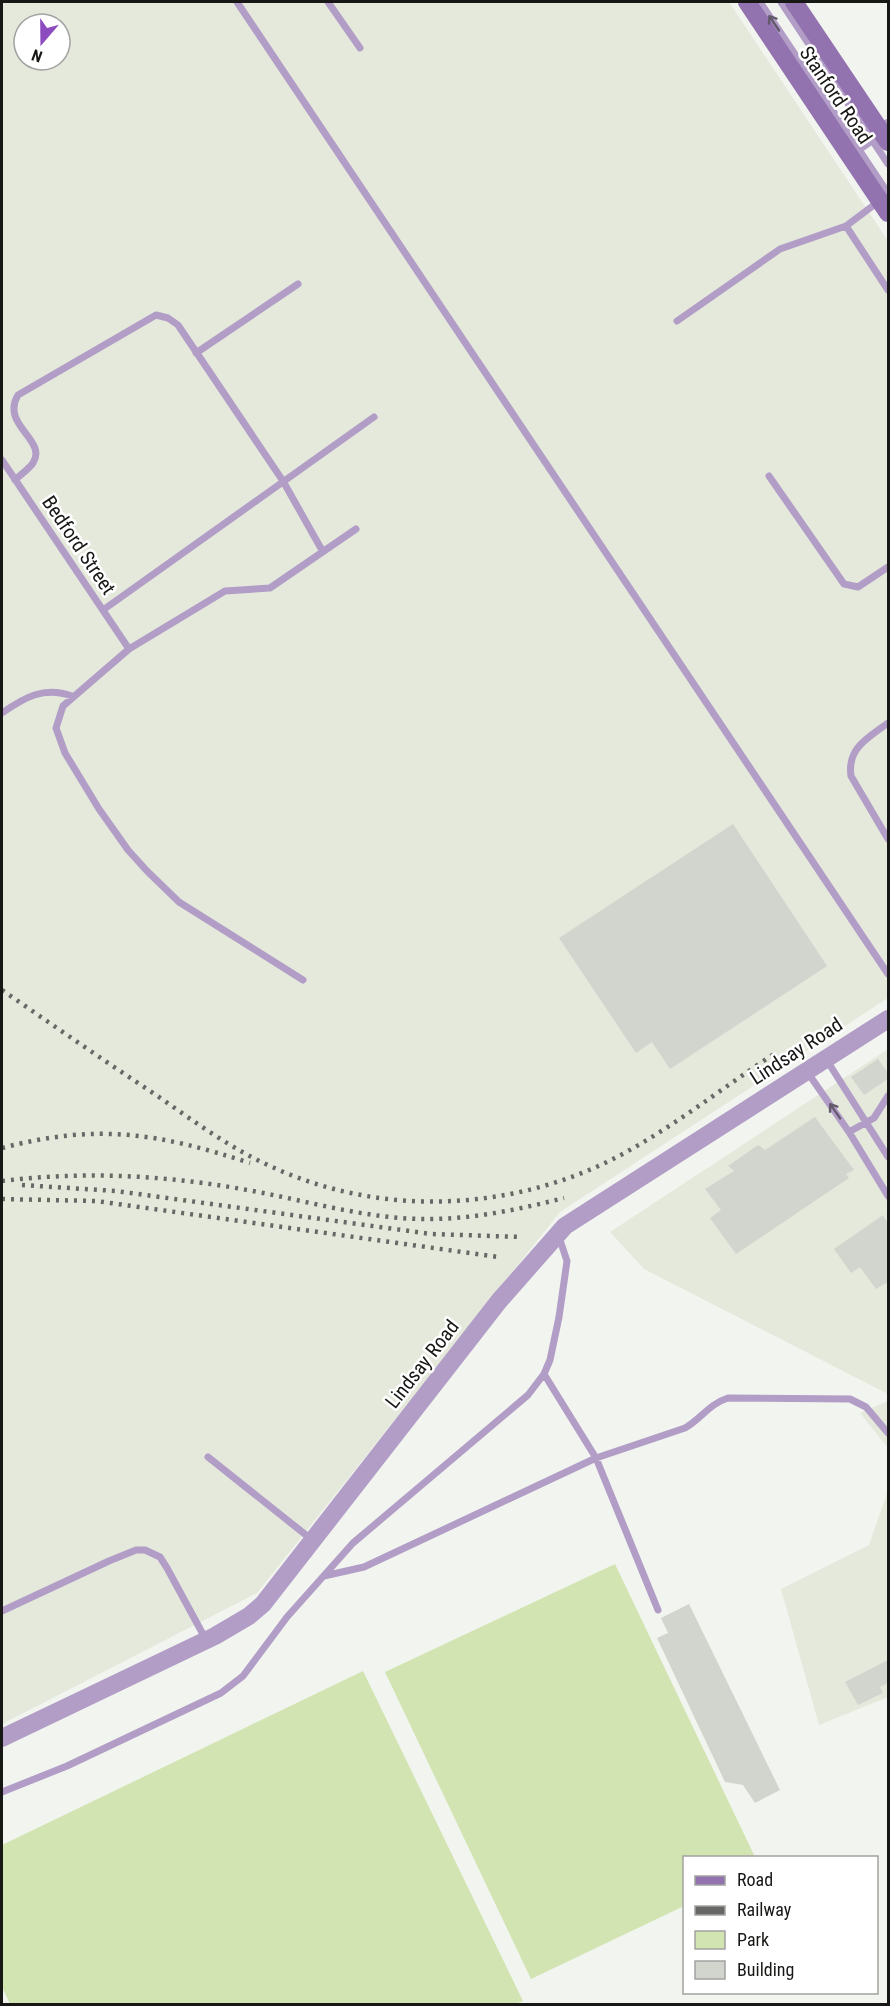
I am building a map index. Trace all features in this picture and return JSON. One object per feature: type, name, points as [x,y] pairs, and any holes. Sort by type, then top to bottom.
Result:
[{"type":"main road","name":"Stanford Road","points":[[747,2],[853,150],[886,202]]},
{"type":"main road","name":"Stanford Road","points":[[794,2],[882,134]]},
{"type":"street","points":[[853,150],[882,134]]},
{"type":"street","name":"Lindsay Road","points":[[2,1738],[206,1641],[230,1628],[263,1604],[499,1301],[558,1235],[580,1217],[888,1019]]},
{"type":"lane","points":[[237,2],[888,974]]},
{"type":"lane","points":[[328,2],[360,48]]},
{"type":"lane","points":[[760,2],[853,150]]},
{"type":"lane","points":[[781,2],[882,134],[888,164]]},
{"type":"lane","points":[[677,321],[780,249],[846,226],[886,202]]},
{"type":"lane","points":[[846,226],[888,290]]},
{"type":"lane","points":[[196,352],[298,284]]},
{"type":"lane","points":[[15,480],[33,463],[36,454],[34,447],[11,414],[12,404],[18,395],[156,315],[168,318],[178,325],[283,481],[323,552]]},
{"type":"lane","points":[[103,610],[374,417]]},
{"type":"lane","name":"Bedford Street","points":[[2,460],[129,649]]},
{"type":"lane","points":[[768,476],[844,584],[852,588],[858,587],[888,567]]},
{"type":"lane","points":[[303,980],[179,902],[128,850],[58,739],[56,728],[58,715],[72,696],[129,649],[225,591],[270,588],[356,529]]},
{"type":"lane","points":[[2,713],[42,691],[61,692],[72,696]]},
{"type":"lane","points":[[888,723],[856,747],[850,765],[851,777],[888,839]]},
{"type":"lane","points":[[826,1059],[888,1157]]},
{"type":"lane","points":[[807,1071],[849,1132],[888,1196]]},
{"type":"lane","points":[[849,1132],[878,1114],[888,1096]]},
{"type":"lane","points":[[2,1792],[68,1766],[221,1693],[243,1676],[287,1617],[353,1543],[528,1395],[544,1374],[550,1360],[567,1256],[558,1235]]},
{"type":"lane","points":[[544,1374],[596,1458],[658,1610]]},
{"type":"lane","points":[[324,1576],[364,1567],[596,1458],[684,1428],[696,1421],[716,1402],[728,1398],[850,1399],[872,1412],[888,1433]]},
{"type":"lane","points":[[208,1457],[313,1540]]},
{"type":"lane","points":[[2,1611],[109,1561],[136,1550],[145,1550],[159,1557],[167,1568],[206,1641]]},
{"type":"shaded area","points":[[2,2],[729,2],[888,241],[888,998],[560,1212],[257,1593],[2,1724]]},
{"type":"shaded area","points":[[888,1049],[888,1394],[644,1269],[610,1232]]},
{"type":"shaded area","points":[[888,1401],[888,1448],[860,1413]]},
{"type":"shaded area","points":[[888,1490],[888,1697],[819,1725],[781,1589],[869,1545]]},
{"type":"green space","points":[[615,1564],[755,1856],[683,1856],[683,1906],[531,1979],[385,1672]]},
{"type":"green space","points":[[363,1671],[523,2001],[515,2004],[10,2004],[2,1987],[2,1845]]},
{"type":"building","points":[[733,824],[827,966],[670,1069],[652,1042],[636,1053],[559,938]]},
{"type":"building","points":[[878,1059],[888,1073],[888,1079],[864,1095],[851,1077]]},
{"type":"building","points":[[815,1117],[854,1170],[846,1174],[849,1178],[736,1254],[710,1218],[721,1210],[705,1189],[734,1171],[728,1166],[758,1145],[765,1150]]},
{"type":"building","points":[[883,1215],[888,1224],[888,1282],[876,1289],[860,1267],[851,1273],[834,1249]]},
{"type":"building","points":[[689,1604],[780,1790],[755,1803],[743,1785],[725,1782],[657,1638],[668,1633],[661,1618]]},
{"type":"building","points":[[888,1660],[888,1683],[880,1687],[883,1693],[858,1705],[845,1682]]},
{"type":"railway","points":[[2,990],[199,1125],[255,1159],[312,1183],[355,1194],[399,1200],[444,1201],[488,1198],[532,1189],[574,1176],[636,1147],[774,1054]]},
{"type":"railway","points":[[2,1148],[68,1136],[127,1135],[186,1144],[250,1163]]},
{"type":"railway","points":[[2,1181],[69,1176],[169,1179],[235,1188],[363,1213],[420,1219],[457,1218],[493,1213],[564,1198]]},
{"type":"railway","points":[[22,1185],[116,1191],[431,1234],[522,1237]]},
{"type":"railway","points":[[2,1199],[96,1201],[498,1257]]}]
